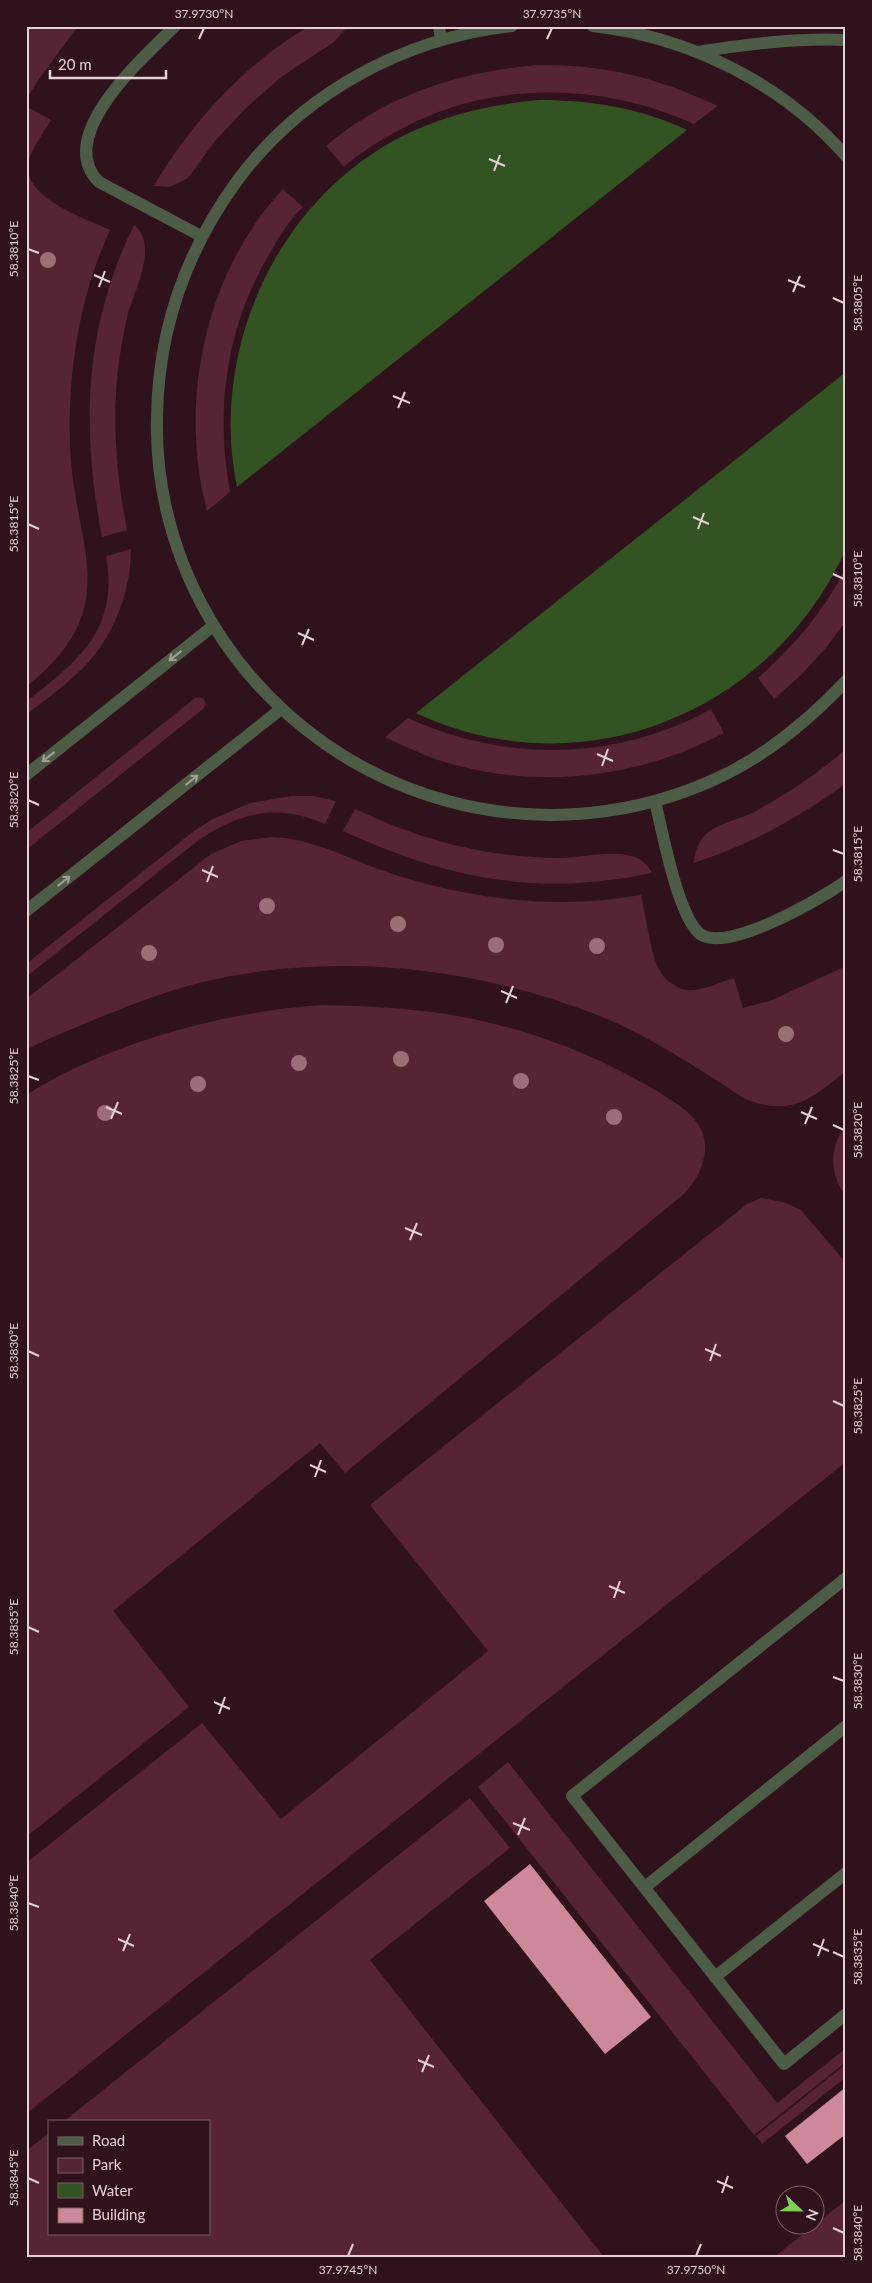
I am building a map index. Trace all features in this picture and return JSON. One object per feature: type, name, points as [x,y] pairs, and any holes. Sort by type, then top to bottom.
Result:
[{"type":"street","points":[[175,26],[121,82],[98,114],[85,144],[86,162],[91,174],[99,182],[202,236]]},
{"type":"street","points":[[439,26],[441,40]]},
{"type":"street","points":[[512,26],[462,34],[415,48],[376,65],[340,85],[306,109],[275,136],[248,167],[223,201],[202,236],[184,274],[170,313],[158,386],[156,436],[160,477],[168,518],[180,557],[196,596],[213,626],[240,665],[268,697],[331,750],[404,788],[443,801],[484,810],[525,815],[566,815],[607,811],[655,801],[687,791],[725,775],[761,754],[795,730],[846,681]]},
{"type":"street","points":[[593,26],[618,29],[658,38],[697,52],[735,69],[770,90],[804,114],[846,156]]},
{"type":"street","points":[[697,52],[761,42],[819,39],[846,40]]},
{"type":"street","points":[[26,774],[213,626]]},
{"type":"street","points":[[26,912],[281,709]]},
{"type":"street","points":[[655,801],[681,901],[692,924],[700,934],[710,938],[729,938],[772,923],[846,881]]},
{"type":"street","points":[[846,1578],[572,1796],[784,2064],[846,2014]]},
{"type":"street","points":[[645,1887],[846,1726]]},
{"type":"street","points":[[715,1977],[846,1872]]},
{"type":"green space","points":[[26,26],[78,26],[26,100]]},
{"type":"green space","points":[[310,26],[348,26],[334,42],[281,77],[246,108],[215,141],[188,178],[170,187],[154,186],[185,140],[222,96],[264,57]]},
{"type":"green space","points":[[538,65],[587,67],[631,75],[673,87],[718,106],[694,124],[658,110],[620,100],[582,94],[543,92],[504,96],[466,103],[429,116],[394,133],[361,153],[344,167],[326,146],[349,128],[374,113],[426,89],[481,73]]},
{"type":"green space","points":[[26,106],[51,120],[30,157],[28,171],[33,183],[42,194],[55,204],[110,230],[91,280],[84,306],[78,333],[71,387],[70,441],[73,478],[87,573],[86,601],[77,629],[58,657],[26,687]]},
{"type":"green space","points":[[283,189],[303,207],[289,223],[273,247],[255,281],[243,310],[234,339],[224,399],[226,461],[230,492],[207,511],[199,469],[196,426],[198,383],[205,340],[217,299],[234,259],[256,222]]},
{"type":"green space","points":[[134,225],[141,234],[145,245],[145,257],[127,318],[122,345],[118,372],[115,424],[122,503],[127,530],[102,537],[91,456],[91,378],[96,340],[105,301],[117,263]]},
{"type":"green space","points":[[131,549],[128,582],[124,598],[103,643],[83,668],[26,715],[26,702],[63,672],[78,657],[91,641],[100,624],[106,604],[108,582],[106,556]]},
{"type":"green space","points":[[846,567],[846,621],[825,649],[800,676],[774,699],[758,678],[808,627],[838,583]]},
{"type":"green space","points":[[200,697],[204,699],[206,704],[203,709],[26,850],[26,833],[195,698]]},
{"type":"green space","points":[[711,709],[724,733],[692,748],[660,760],[626,769],[558,777],[489,772],[455,765],[437,760],[385,737],[408,718],[445,733],[483,743],[522,749],[561,750],[600,747],[638,739],[675,726]]},
{"type":"green space","points":[[846,749],[845,784],[791,819],[754,839],[694,863],[698,844],[710,831],[748,815],[778,798],[813,775]]},
{"type":"green space","points":[[291,796],[313,796],[336,801],[325,824],[308,818],[276,812],[246,817],[231,822],[200,839],[26,977],[26,964],[194,831],[213,819],[250,803]]},
{"type":"green space","points":[[355,809],[405,830],[455,845],[533,857],[561,858],[611,854],[624,855],[645,863],[652,873],[610,880],[531,883],[457,872],[382,848],[343,831]]},
{"type":"green space","points":[[271,837],[287,838],[317,845],[390,873],[452,890],[483,896],[514,900],[577,902],[641,895],[654,957],[663,976],[679,988],[686,990],[704,988],[734,978],[743,1008],[772,1000],[846,966],[846,1071],[822,1090],[800,1102],[776,1106],[761,1104],[745,1099],[671,1052],[612,1021],[547,997],[500,984],[452,975],[356,966],[307,967],[259,971],[198,983],[116,1011],[26,1050],[26,999],[211,854],[241,841]]},
{"type":"green space","points":[[324,1005],[420,1011],[479,1020],[532,1035],[584,1054],[657,1091],[689,1114],[698,1124],[705,1142],[704,1160],[701,1169],[685,1193],[345,1473],[320,1443],[113,1611],[189,1707],[26,1837],[26,1095],[94,1059],[170,1032],[248,1014]]},
{"type":"green space","points":[[846,1125],[846,1196],[836,1179],[833,1160],[836,1142]]},
{"type":"green space","points":[[761,1198],[784,1202],[801,1210],[846,1263],[846,1462],[26,2114],[26,1863],[202,1723],[281,1819],[488,1651],[370,1505],[747,1204]]},
{"type":"green space","points":[[508,1762],[777,2103],[846,2048],[846,2062],[754,2135],[478,1787]]},
{"type":"green space","points":[[470,1798],[510,1848],[370,1960],[604,2257],[26,2257],[26,2151],[48,2134],[48,2236],[210,2236],[210,2120],[66,2120]]},
{"type":"green space","points":[[846,2064],[846,2077],[762,2144],[756,2136]]},
{"type":"green space","points":[[846,2200],[846,2257],[774,2257],[801,2236],[824,2236],[824,2217]]},
{"type":"water","points":[[539,100],[558,100],[615,107],[651,116],[687,130],[237,487],[231,434],[234,381],[245,329],[264,280],[291,234],[324,194],[365,159],[411,132],[474,110]]},
{"type":"water","points":[[846,372],[846,549],[813,606],[771,655],[721,694],[665,722],[605,739],[542,743],[479,735],[416,713]]},
{"type":"building","points":[[530,1864],[651,2017],[605,2054],[484,1901]]},
{"type":"building","points":[[846,2087],[846,2134],[807,2164],[785,2136]]}]
